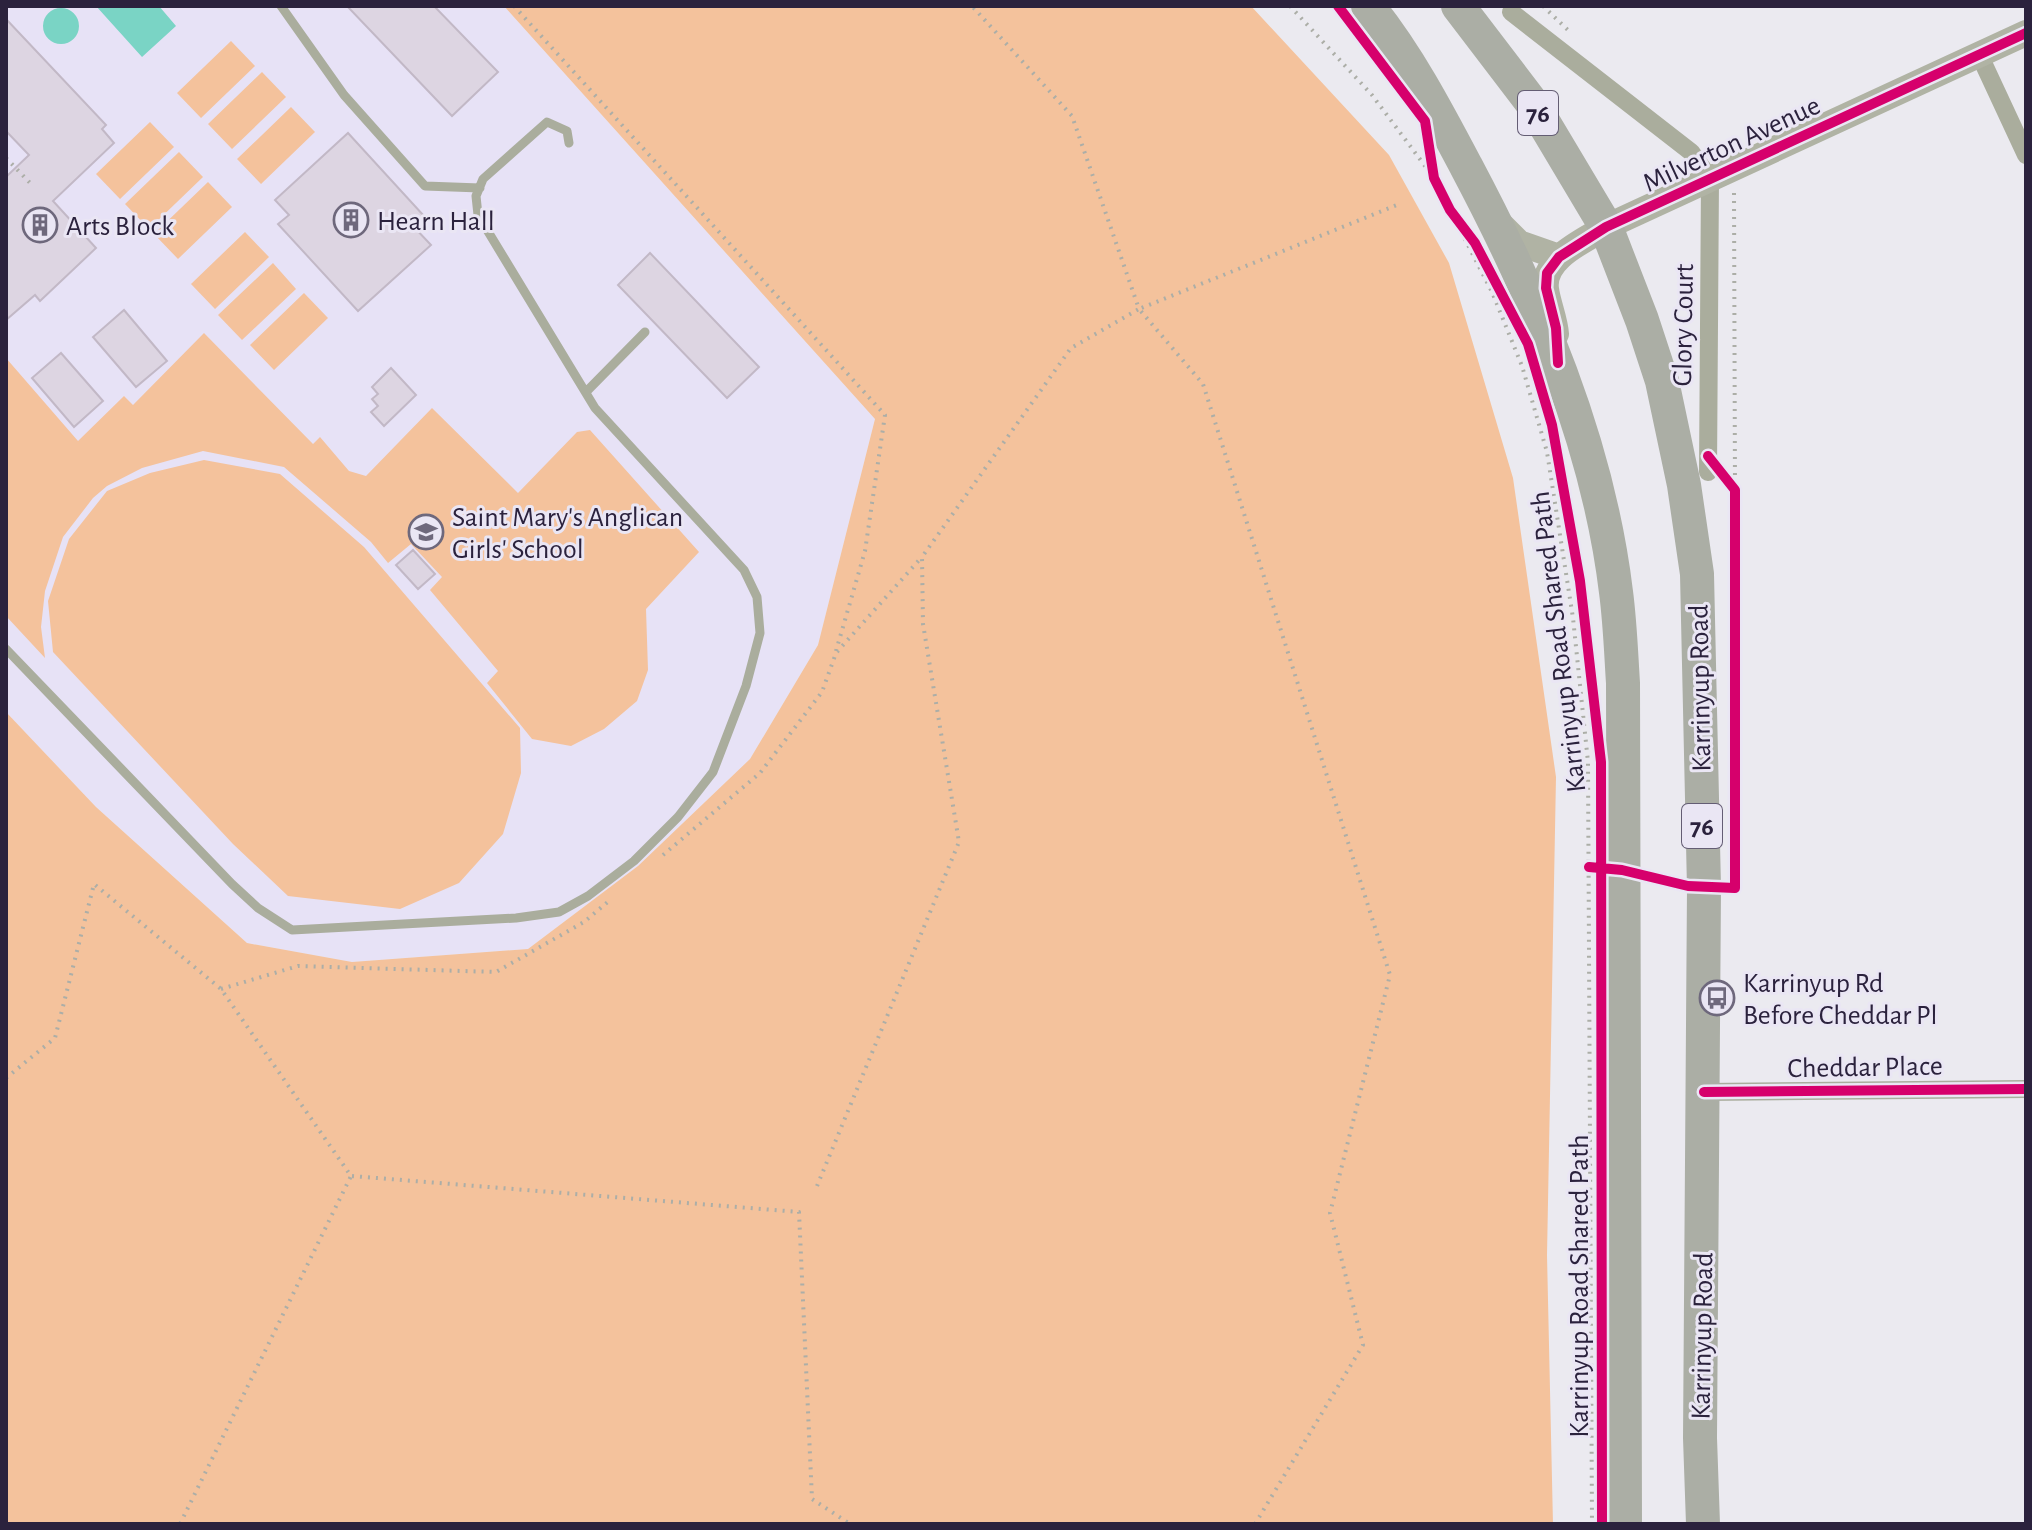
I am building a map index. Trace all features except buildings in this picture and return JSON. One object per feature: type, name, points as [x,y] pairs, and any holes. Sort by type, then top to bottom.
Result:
[{"type":"highway","points":[[1368,6],[1428,96],[1491,213],[1542,364],[1577,419],[1601,513],[1616,591],[1623,683],[1605,868],[1620,1520]]},
{"type":"highway","name":"Karrinyup Road","points":[[1458,6],[1532,103],[1606,227],[1662,381],[1684,485],[1697,574],[1704,888],[1700,1438],[1703,1524]]},
{"type":"street","points":[[1511,12],[1691,152],[1710,179]]},
{"type":"street","name":"Milverton Avenue","points":[[1559,257],[1606,227],[2026,33]]},
{"type":"street","points":[[1979,54],[2026,155]]},
{"type":"street","name":"Glory Court","points":[[1708,464],[1710,179]]},
{"type":"street","points":[[1491,213],[1519,243],[1559,257],[1547,273],[1546,288],[1556,328],[1542,364]]},
{"type":"street","name":"Cheddar Place","points":[[1704,1092],[2026,1089]]},
{"type":"lane","points":[[281,6],[344,95],[425,186],[480,188]]},
{"type":"lane","points":[[6,649],[232,884],[258,908],[292,930],[516,918],[559,912],[588,896],[634,861],[678,817],[713,772],[746,686],[760,633],[757,597],[744,570],[595,408],[478,215],[476,196],[483,179],[547,122],[567,131],[569,143]]},
{"type":"lane","points":[[586,392],[645,332]]},
{"type":"path","points":[[514,6],[885,415],[865,551],[822,692],[760,773],[654,863]]},
{"type":"path","points":[[972,6],[1072,116],[1139,309],[1203,384],[1390,975],[1330,1213],[1363,1345],[1255,1524]]},
{"type":"path","points":[[1290,6],[1372,95],[1435,181]]},
{"type":"path","points":[[1429,149],[1435,181]]},
{"type":"path","points":[[6,158],[33,186]]},
{"type":"path","points":[[1444,197],[1492,292],[1522,366],[1547,452],[1573,618],[1586,747],[1605,868],[1592,1524]]},
{"type":"path","points":[[836,653],[922,557],[1071,348],[1139,309],[1397,205]]},
{"type":"path","points":[[1450,210],[1475,243],[1521,332]]},
{"type":"path","points":[[1708,464],[1735,490],[1735,506]]},
{"type":"path","points":[[817,1186],[959,842],[923,624],[922,557]]},
{"type":"path","points":[[6,1078],[55,1038],[94,884],[221,989],[351,1176]]},
{"type":"path","points":[[221,989],[298,966],[496,972],[584,922],[619,892]]},
{"type":"path","points":[[180,1524],[351,1176]]},
{"type":"path","points":[[351,1176],[799,1212],[812,1499],[850,1524]]},
{"type":"shaded area","name":"Saint Mary's Anglican Girls' School","points":[[6,6],[504,6],[875,419],[818,645],[750,759],[638,866],[528,949],[352,962],[247,943],[96,807],[6,712]]},
{"type":"shaded area","points":[[96,6],[159,6],[176,26],[142,57]]},
{"type":"shaded area","points":[[504,6],[1251,6],[1389,155],[1449,263],[1513,478],[1556,777],[1547,1255],[1553,1524],[6,1524],[6,712],[96,807],[247,943],[352,962],[528,949],[638,866],[750,759],[818,645],[875,419]]},
{"type":"shaded area","points":[[61,8],[74,13],[79,26],[74,39],[61,44],[48,39],[43,26],[48,13]]},
{"type":"shaded area","points":[[231,41],[255,66],[201,118],[177,93]]},
{"type":"shaded area","points":[[262,72],[286,97],[232,149],[208,124]]},
{"type":"shaded area","points":[[291,107],[315,132],[261,184],[237,159]]},
{"type":"shaded area","points":[[150,122],[174,147],[120,199],[96,174]]},
{"type":"shaded area","points":[[179,152],[203,177],[149,229],[125,204]]},
{"type":"shaded area","points":[[208,182],[232,207],[178,259],[154,234]]},
{"type":"shaded area","points":[[245,232],[269,257],[215,309],[191,284]]},
{"type":"shaded area","points":[[273,263],[296,289],[242,340],[218,315]]},
{"type":"shaded area","points":[[304,293],[328,318],[274,370],[250,345]]},
{"type":"shaded area","points":[[204,333],[313,444],[320,437],[349,471],[366,476],[432,408],[518,493],[577,432],[590,430],[699,552],[646,609],[648,670],[637,701],[604,729],[571,746],[532,739],[487,683],[498,671],[430,590],[442,577],[411,544],[388,563],[371,542],[284,467],[203,451],[142,468],[107,486],[93,498],[63,537],[45,591],[41,627],[45,658],[6,616],[6,358],[78,441],[124,396],[133,405]]},
{"type":"shaded area","points":[[204,460],[280,474],[364,547],[520,728],[521,773],[503,834],[459,883],[400,909],[288,896],[233,844],[53,652],[48,601],[69,539],[107,491],[150,473]]},
{"type":"cycle path","name":"Karrinyup Road Shared Path","points":[[1338,6],[1425,121],[1434,178],[1450,210],[1475,243],[1528,344],[1552,425],[1580,581],[1601,762],[1602,1524]]},
{"type":"cycle path","points":[[1558,363],[1556,328],[1546,288],[1547,273],[1559,257],[1606,227],[2026,33]]},
{"type":"cycle path","points":[[1589,867],[1622,870],[1688,886],[1735,888],[1735,490],[1708,456]]},
{"type":"cycle path","points":[[1704,1092],[2026,1089]]},
{"type":"place","name":"Hearn Hall","points":[[351,220]]},
{"type":"place","name":"Arts Block","points":[[40,225]]},
{"type":"place","name":"Saint Mary's Anglican Girls' School","points":[[426,532]]},
{"type":"place","name":"Karrinyup Rd Before Cheddar Pl","points":[[1717,998]]}]
